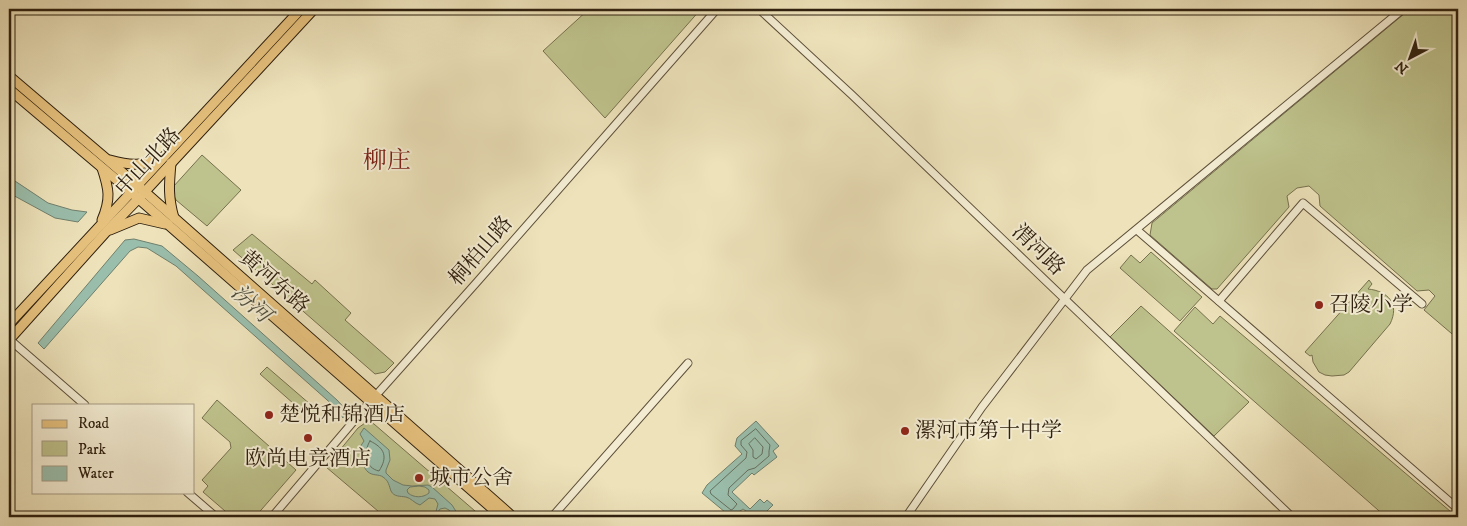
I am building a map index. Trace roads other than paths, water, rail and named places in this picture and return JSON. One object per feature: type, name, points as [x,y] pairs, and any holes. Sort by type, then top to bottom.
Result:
[{"type":"main road","name":"中山北路","points":[[9,324],[138,192],[301,9]]},
{"type":"main road","name":"中山北路","points":[[168,159],[314,9]]},
{"type":"main road","name":"黄河东路","points":[[9,76],[107,159],[138,192],[171,222],[373,399],[502,517]]},
{"type":"main road","name":"黄河东路","points":[[9,89],[102,168],[138,192]]},
{"type":"main road","points":[[102,168],[110,195],[103,229],[139,218],[171,222],[168,159],[130,165],[107,159]]},
{"type":"main road","name":"中山北路","points":[[9,340],[103,229]]},
{"type":"main road","name":"黄河东路","points":[[373,399],[514,517]]},
{"type":"street","name":"桐柏山路","points":[[272,517],[373,399],[717,9]]},
{"type":"street","name":"渭河路","points":[[759,9],[852,95],[1292,517]]},
{"type":"street","points":[[906,517],[982,407],[1087,270],[1403,9]]},
{"type":"street","points":[[1219,301],[1303,203],[1422,304]]},
{"type":"street","points":[[1137,230],[1458,509]]},
{"type":"street","points":[[9,340],[85,404]]},
{"type":"street","points":[[552,517],[688,363]]},
{"type":"street","points":[[189,494],[216,517]]},
{"type":"water","points":[[9,177],[48,203],[87,212],[78,222],[55,218],[9,193]]},
{"type":"water","points":[[134,239],[162,246],[337,400],[348,412],[343,418],[335,407],[176,266],[147,248],[138,247],[130,251],[44,349],[38,343],[125,240]]},
{"type":"water","points":[[756,421],[779,446],[773,451],[777,457],[754,475],[752,473],[732,492],[750,509],[760,499],[764,503],[767,500],[773,505],[761,517],[755,517],[743,509],[731,517],[702,493],[707,485],[742,454],[735,446],[737,438]]},
{"type":"water","points":[[364,428],[389,450],[390,460],[386,473],[393,480],[403,485],[428,485],[432,487],[452,505],[457,513],[467,517],[452,517],[453,515],[445,508],[440,509],[438,512],[441,517],[437,517],[435,515],[438,504],[435,499],[429,498],[420,505],[408,498],[394,494],[385,479],[368,472],[365,468],[359,454],[361,452],[360,447],[364,441],[360,434]],"holes":[[[410,487],[425,487],[429,490],[429,493],[421,497],[410,495],[407,490]]]},
{"type":"place","name":"召陵小学","points":[[1319,305]]},
{"type":"place","name":"楚悦和锦酒店","points":[[269,415]]},
{"type":"place","name":"漯河市第十中学","points":[[905,431]]},
{"type":"place","name":"欧尚电竞酒店","points":[[308,438]]},
{"type":"place","name":"城市公舍","points":[[419,478]]},
{"type":"district","name":"柳庄","points":[[387,161]]},
{"type":"water label","name":"汾河","points":[[251,304]]}]
